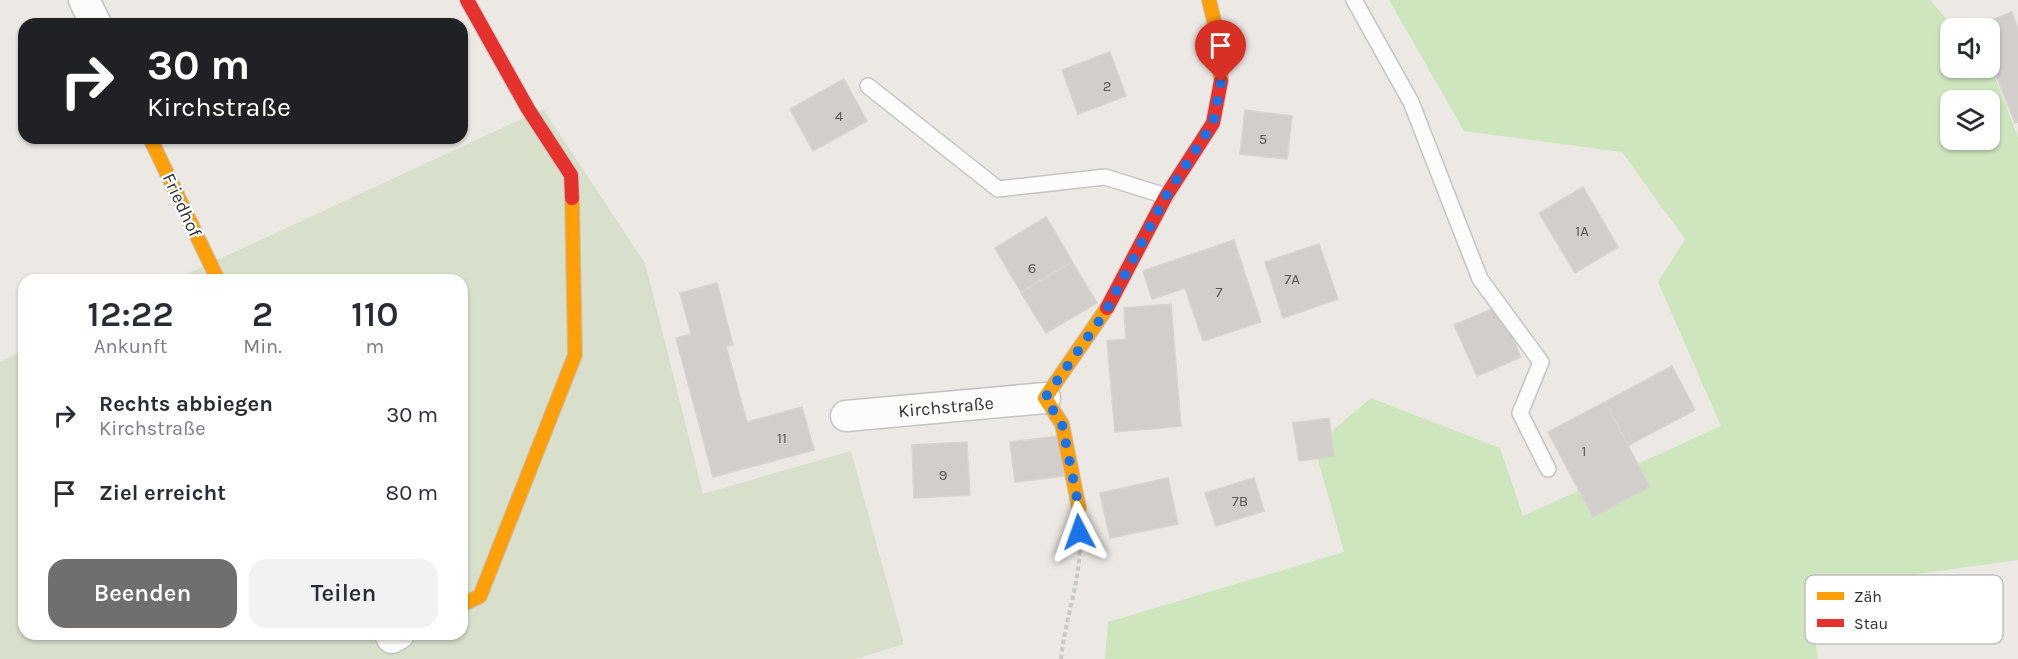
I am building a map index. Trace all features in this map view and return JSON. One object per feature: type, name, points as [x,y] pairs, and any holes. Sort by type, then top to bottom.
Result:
[{"type":"street","points":[[84,0],[93,18]]},
{"type":"street","points":[[467,0],[528,110],[571,175],[575,355],[480,596],[468,602]]},
{"type":"street","points":[[1079,508],[1062,424],[1045,398],[1106,311],[1166,196],[1213,123],[1221,82],[1218,37],[1209,0]]},
{"type":"street","name":"Friedhof","points":[[153,144],[215,274]]},
{"type":"street","name":"Kirchstraße","points":[[846,416],[1045,398]]},
{"type":"lane","points":[[1354,0],[1411,102],[1480,279],[1541,362],[1520,413],[1548,469]]},
{"type":"lane","points":[[868,86],[998,189],[1105,177],[1166,196]]},
{"type":"path","points":[[1061,659],[1064,632],[1080,556],[1079,508]]},
{"type":"green space","points":[[1389,0],[1930,0],[1945,18],[1940,18],[1940,78],[1995,78],[2000,90],[1940,90],[1940,150],[2000,150],[2000,90],[2018,137],[2018,560],[1910,575],[1805,575],[1805,644],[1816,644],[1818,659],[1105,659],[1108,622],[1344,552],[1314,446],[1371,398],[1500,448],[1523,516],[1721,426],[1658,282],[1685,239],[1622,152],[1464,131]]},
{"type":"green space","points":[[543,109],[645,263],[703,494],[851,451],[904,644],[856,659],[0,659],[0,362],[18,353],[18,640],[468,640],[468,274],[187,274]]},
{"type":"building","points":[[2012,12],[2018,29],[2018,122],[2015,123],[1997,78],[2000,78],[2000,18],[1997,18]]},
{"type":"building","points":[[1110,52],[1126,96],[1078,114],[1062,70]]},
{"type":"building","points":[[844,79],[867,121],[813,151],[790,109]]},
{"type":"building","points":[[1245,110],[1292,116],[1287,159],[1240,154]]},
{"type":"building","points":[[1583,187],[1618,247],[1575,273],[1539,213]]},
{"type":"building","points":[[1046,217],[1072,261],[1021,292],[995,248]]},
{"type":"building","points":[[1234,240],[1261,322],[1203,341],[1185,288],[1152,299],[1143,271]]},
{"type":"building","points":[[1319,244],[1338,299],[1283,318],[1265,262]]},
{"type":"building","points":[[1072,262],[1097,303],[1046,333],[1021,293]]},
{"type":"building","points":[[717,283],[733,345],[726,346],[747,422],[802,407],[814,450],[713,477],[676,338],[691,334],[680,293]]},
{"type":"building","points":[[1171,304],[1181,426],[1115,432],[1107,341],[1126,339],[1124,308]]},
{"type":"building","points":[[1499,306],[1521,357],[1477,376],[1454,325]]},
{"type":"building","points":[[1672,366],[1695,410],[1629,445],[1605,402]]},
{"type":"building","points":[[1605,402],[1650,487],[1593,517],[1548,432]]},
{"type":"building","points":[[1329,418],[1334,456],[1299,461],[1293,423]]},
{"type":"building","points":[[1059,436],[1064,476],[1015,482],[1010,442]]},
{"type":"building","points":[[967,442],[970,495],[914,498],[912,445]]},
{"type":"building","points":[[1168,478],[1178,524],[1110,538],[1100,493]]},
{"type":"building","points":[[1254,478],[1264,511],[1216,526],[1205,493]]},
{"type":"traffic: slow","points":[[1209,0],[1218,37],[1221,81]]},
{"type":"traffic: slow","points":[[153,144],[215,274]]},
{"type":"traffic: slow","points":[[468,602],[480,596],[575,355],[572,198]]},
{"type":"traffic: slow","points":[[1079,508],[1062,424],[1045,398],[1107,308]]},
{"type":"traffic: jam","points":[[467,0],[528,109],[571,175],[572,198]]},
{"type":"traffic: jam","points":[[1107,308],[1166,196],[1213,123],[1221,81]]},
{"type":"route","points":[[1079,532],[1079,508],[1062,424],[1045,398],[1106,311],[1166,196],[1213,123],[1221,82]]}]
